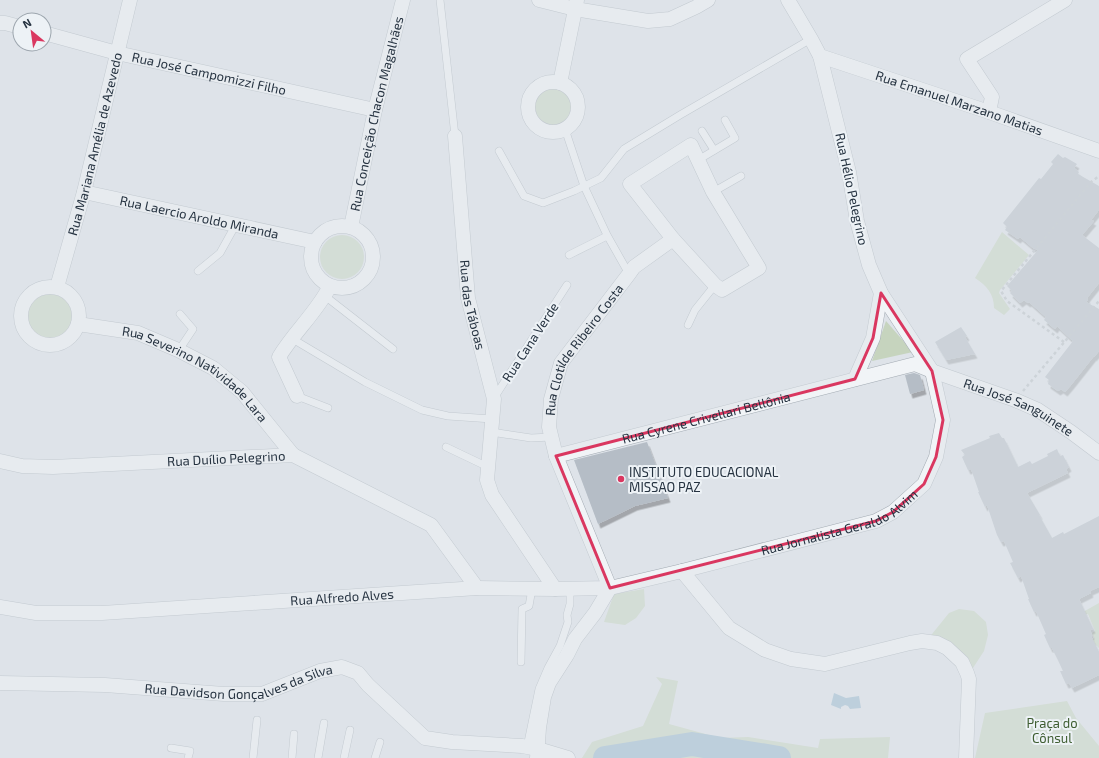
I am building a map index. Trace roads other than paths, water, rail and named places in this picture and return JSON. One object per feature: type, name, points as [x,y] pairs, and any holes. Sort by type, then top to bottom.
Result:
[{"type":"street","name":"Rua Mariana Amélia de Azevedo","points":[[58,287],[84,192],[130,0]]},
{"type":"street","name":"Rua Conceição Chacon Magalhães","points":[[351,227],[375,110],[403,0]]},
{"type":"street","points":[[539,0],[576,4],[648,21],[670,19],[708,0]]},
{"type":"street","name":"Rua Hélio Pelegrino","points":[[788,0],[820,56],[849,172],[857,221],[870,265],[882,294],[932,371]]},
{"type":"street","points":[[989,112],[992,97],[968,59],[1065,0]]},
{"type":"street","points":[[560,83],[576,4]]},
{"type":"street","points":[[0,23],[12,25]]},
{"type":"street","name":"Rua José Campomizzi Filho","points":[[52,35],[117,53],[375,110]]},
{"type":"street","name":"Rua Emanuel Marzano Matias","points":[[820,56],[989,112],[1099,151]]},
{"type":"street","points":[[552,82],[560,83],[568,87],[574,93],[577,100],[578,109],[576,117],[572,124],[565,129],[557,132],[549,132],[535,125],[530,118],[528,110],[532,94],[537,88],[544,84],[552,82]]},
{"type":"street","name":"Rua das Táboas","points":[[455,136],[468,298],[494,399],[488,480],[492,495],[562,589]]},
{"type":"street","points":[[690,145],[713,192],[759,268],[722,290],[715,285],[673,239],[630,184],[690,145]]},
{"type":"street","name":"Rua Laercio Aroldo Miranda","points":[[84,192],[235,226],[315,242]]},
{"type":"street","points":[[297,396],[279,356],[291,338],[328,291],[350,288],[359,284],[367,277],[372,268],[374,258],[370,243],[360,232],[351,227],[340,226],[330,228],[321,234],[315,242],[311,252],[311,263],[315,273],[328,291]]},
{"type":"street","name":"Rua Clotilde Ribeiro Costa","points":[[610,588],[556,456],[548,426],[551,399],[561,363],[634,266],[673,239]]},
{"type":"street","points":[[48,287],[58,287],[73,297],[79,314],[78,324],[68,339],[59,343],[41,343],[32,338],[26,331],[22,322],[21,312],[24,303],[30,295],[38,290],[48,287]]},
{"type":"street","points":[[855,379],[873,338],[882,294]]},
{"type":"street","name":"Rua Severino Natividade Lara","points":[[78,324],[138,333],[179,350],[213,368],[242,392],[293,455]]},
{"type":"street","name":"Rua Cyrene Crivellari Bellônia","points":[[556,456],[915,364],[932,371]]},
{"type":"street","name":"Rua José Sanguinete","points":[[932,371],[1015,400],[1038,410],[1099,453]]},
{"type":"street","name":"Rua Jornalista Geraldo Alvim","points":[[682,572],[876,521],[893,512],[924,484],[936,457],[943,420],[932,371]]},
{"type":"street","name":"Rua Duílio Pelegrino","points":[[0,461],[22,466],[53,468],[293,455],[431,525],[477,588]]},
{"type":"street","points":[[682,572],[729,628],[765,650],[791,659],[825,664],[910,643],[922,642],[937,643],[947,648],[962,662],[969,679],[966,758]]},
{"type":"street","name":"Rua Alfredo Alves","points":[[0,607],[36,612],[102,613],[477,588],[610,588],[682,572]]},
{"type":"street","points":[[534,751],[544,697],[549,684],[575,639],[595,613],[610,588]]},
{"type":"street","name":"Rua Davidson Gonçalves da Silva","points":[[0,683],[104,685],[224,694],[262,694],[320,671],[342,667],[358,673],[368,685],[425,738],[534,751],[568,758]]},
{"type":"lane","name":"Rua das Táboas","points":[[440,0],[455,136]]},
{"type":"lane","points":[[499,151],[524,196],[543,203],[574,191],[601,178],[624,149],[811,39]]},
{"type":"lane","points":[[698,160],[735,138],[725,120]]},
{"type":"lane","name":"Rua Clotilde Ribeiro Costa","points":[[565,129],[584,186],[608,236],[629,274]]},
{"type":"lane","points":[[702,131],[714,150]]},
{"type":"lane","points":[[713,192],[742,176]]},
{"type":"lane","points":[[198,271],[220,252],[235,226]]},
{"type":"lane","points":[[569,255],[608,236]]},
{"type":"lane","name":"Rua Cana Verde","points":[[494,399],[567,285]]},
{"type":"lane","points":[[688,325],[695,310],[715,285]]},
{"type":"lane","points":[[328,291],[393,349]]},
{"type":"lane","points":[[179,350],[193,329],[180,314]]},
{"type":"lane","points":[[291,338],[365,382],[422,410],[492,426],[531,438],[551,437]]},
{"type":"lane","points":[[297,396],[328,408]]},
{"type":"lane","points":[[446,447],[488,467]]},
{"type":"lane","points":[[521,662],[522,610],[528,606],[532,589]]},
{"type":"lane","points":[[534,751],[539,689],[560,646],[568,622],[567,615],[570,604],[562,589]]},
{"type":"lane","points":[[253,758],[257,720]]},
{"type":"lane","points":[[318,758],[324,723]]},
{"type":"lane","points":[[344,758],[350,730]]},
{"type":"lane","points":[[292,758],[294,734]]},
{"type":"lane","points":[[375,758],[380,742]]},
{"type":"lane","points":[[171,748],[190,751],[188,758]]},
{"type":"water","points":[[834,693],[846,698],[859,696],[861,708],[850,709],[845,705],[841,707],[841,709],[831,705]]},
{"type":"waterway","points":[[605,758],[692,744],[779,758]]},
{"type":"place","name":"INSTITUTO EDUCACIONAL MISSAO PAZ","points":[[621,479]]},
{"type":"park label","name":"Praça do Cônsul","points":[[1052,730]]}]
